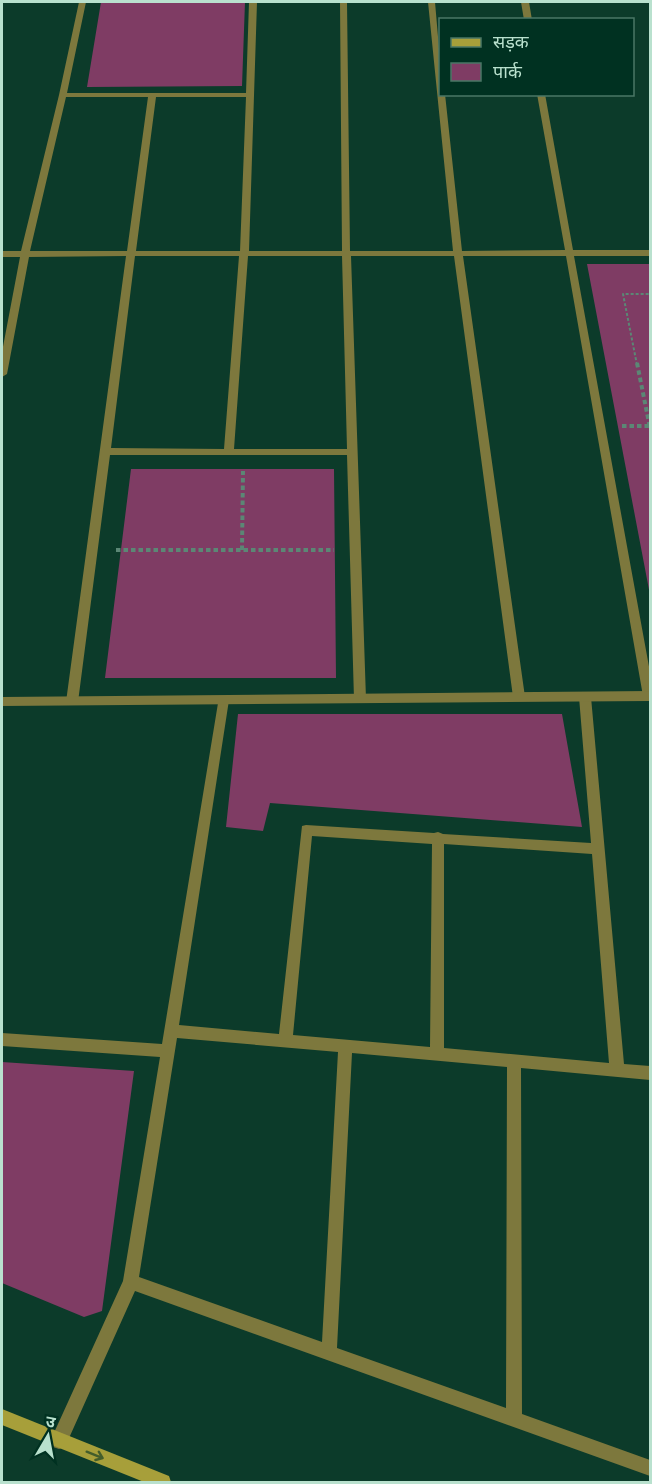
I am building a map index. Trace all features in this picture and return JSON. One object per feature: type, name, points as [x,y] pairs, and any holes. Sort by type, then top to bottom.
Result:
[{"type":"main road","points":[[2,1417],[163,1482]]},
{"type":"street","points":[[2,374],[25,254],[63,95],[82,2]]},
{"type":"street","points":[[229,453],[244,254],[253,2]]},
{"type":"street","points":[[343,2],[346,254],[360,699]]},
{"type":"street","points":[[430,2],[439,77]]},
{"type":"street","points":[[525,2],[528,18]]},
{"type":"street","points":[[63,95],[250,95]]},
{"type":"street","points":[[72,702],[129,254],[152,95]]},
{"type":"street","points":[[441,96],[458,254],[519,697]]},
{"type":"street","points":[[2,702],[650,696],[542,96]]},
{"type":"street","points":[[2,254],[651,254]]},
{"type":"street","points":[[104,451],[352,452]]},
{"type":"street","points":[[585,697],[617,1070]]},
{"type":"street","points":[[59,1441],[131,1282],[223,700]]},
{"type":"street","points":[[285,1041],[306,830],[598,849]]},
{"type":"street","points":[[437,1054],[438,837]]},
{"type":"street","points":[[171,1031],[651,1073]]},
{"type":"street","points":[[2,1039],[168,1051]]},
{"type":"street","points":[[329,1353],[345,1046]]},
{"type":"street","points":[[514,1061],[514,1419]]},
{"type":"street","points":[[131,1282],[651,1468]]},
{"type":"path","points":[[651,294],[623,294],[651,428]]},
{"type":"path","points":[[242,550],[243,453]]},
{"type":"path","points":[[91,550],[355,550]]},
{"type":"green space","points":[[101,2],[245,2],[242,86],[87,87]]},
{"type":"green space","points":[[587,264],[650,264],[650,595]]},
{"type":"green space","points":[[131,469],[334,469],[336,678],[105,678]]},
{"type":"green space","points":[[238,714],[562,714],[582,827],[270,803],[263,831],[226,827]]},
{"type":"green space","points":[[2,1062],[134,1071],[102,1311],[84,1317],[2,1283]]}]
